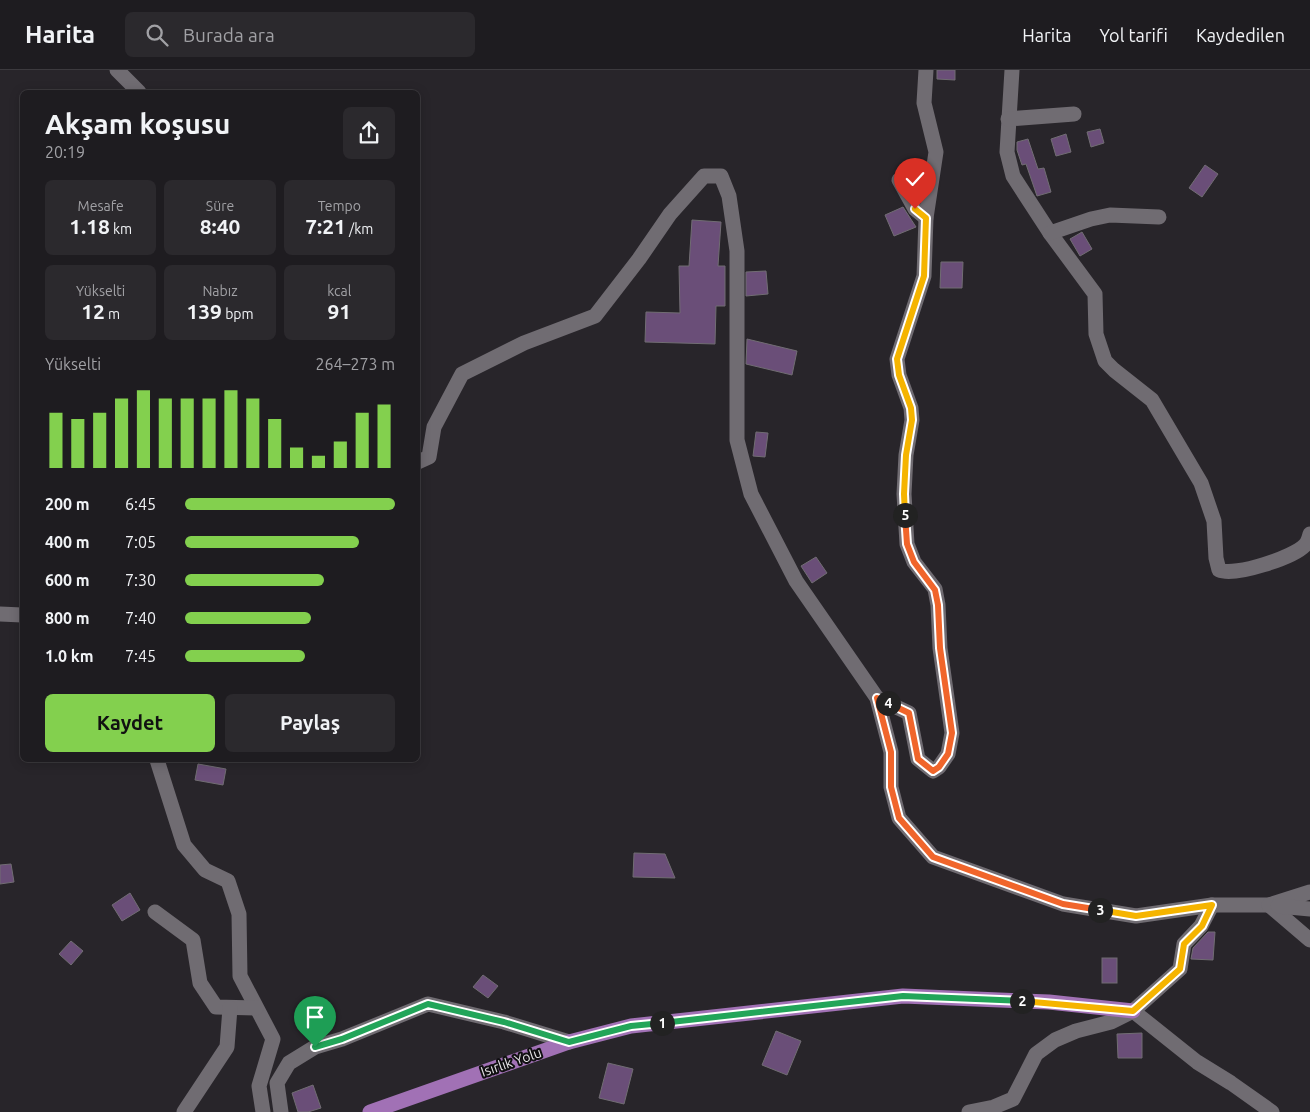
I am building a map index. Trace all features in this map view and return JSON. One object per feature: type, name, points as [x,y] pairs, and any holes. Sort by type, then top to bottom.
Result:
[{"type":"main road","name":"Isırlık Yolu","points":[[370,1112],[569,1042],[631,1026],[903,996],[1049,1002],[1133,1011]]},
{"type":"street","points":[[117,70],[137,90]]},
{"type":"street","points":[[877,698],[909,713],[918,759],[933,771],[939,767],[948,754],[952,733],[940,648],[938,605],[935,590],[914,562],[907,544],[904,494],[906,455],[912,420],[911,408],[899,375],[897,359],[924,276],[926,218],[936,152],[924,103],[926,70]]},
{"type":"street","points":[[1012,70],[1007,152],[1014,176],[1050,233],[1095,294],[1096,334],[1105,361],[1152,400],[1201,483],[1214,521],[1216,558],[1219,570],[1247,569],[1281,558],[1307,544],[1310,534]]},
{"type":"street","points":[[1008,118],[1074,114]]},
{"type":"street","points":[[420,461],[429,457],[434,427],[462,374],[524,343],[595,316],[670,214],[704,176],[721,176],[729,196],[737,251],[737,440],[751,494],[796,581],[877,698],[891,752],[891,787],[899,818],[933,857],[1063,904],[1136,916],[1212,905],[1269,905],[1310,908]]},
{"type":"street","points":[[899,180],[915,209],[926,218]]},
{"type":"street","points":[[1050,233],[1091,219],[1110,215],[1159,217]]},
{"type":"street","points":[[0,614],[20,615]]},
{"type":"street","points":[[158,762],[184,845],[205,870],[228,881],[239,914],[240,976],[273,1040],[259,1086],[263,1112]]},
{"type":"street","points":[[1269,905],[1310,892]]},
{"type":"street","points":[[968,1112],[994,1107],[1012,1099],[1036,1054],[1055,1040],[1076,1031],[1110,1022],[1133,1011],[1180,969],[1184,944],[1202,926],[1212,905]]},
{"type":"street","points":[[1269,905],[1310,940]]},
{"type":"street","points":[[156,912],[193,940],[200,983],[216,1007],[256,1008]]},
{"type":"street","points":[[281,1112],[277,1083],[289,1063],[315,1047],[342,1039],[428,1004],[504,1022],[569,1042]]},
{"type":"street","points":[[184,1112],[226,1047],[230,1008]]},
{"type":"street","points":[[1133,1011],[1197,1062],[1272,1112]]},
{"type":"building","points":[[937,70],[955,70],[955,80],[937,79]]},
{"type":"building","points":[[1100,129],[1104,143],[1091,147],[1087,132]]},
{"type":"building","points":[[1066,134],[1071,152],[1056,156],[1051,139]]},
{"type":"building","points":[[1028,139],[1038,169],[1044,168],[1051,192],[1037,196],[1026,164],[1022,165],[1017,150],[1017,142]]},
{"type":"building","points":[[1205,165],[1218,174],[1202,197],[1189,188]]},
{"type":"building","points":[[903,207],[916,227],[894,236],[885,215]]},
{"type":"building","points":[[692,220],[721,222],[718,266],[725,266],[725,306],[716,306],[715,344],[645,342],[646,312],[680,313],[679,266],[689,266]]},
{"type":"building","points":[[1082,232],[1092,249],[1080,256],[1070,239]]},
{"type":"building","points":[[941,262],[963,262],[962,288],[940,288]]},
{"type":"building","points":[[766,271],[768,294],[746,296],[746,272]]},
{"type":"building","points":[[747,339],[797,351],[792,375],[746,364]]},
{"type":"building","points":[[756,432],[768,433],[765,457],[753,456]]},
{"type":"building","points":[[816,557],[827,573],[812,583],[801,566]]},
{"type":"building","points":[[198,764],[226,769],[223,785],[195,780]]},
{"type":"building","points":[[634,853],[665,854],[675,878],[633,877]]},
{"type":"building","points":[[11,864],[14,882],[0,884],[0,865]]},
{"type":"building","points":[[130,893],[140,910],[122,921],[112,905]]},
{"type":"building","points":[[1208,932],[1215,932],[1213,960],[1191,959],[1193,948]]},
{"type":"building","points":[[71,941],[83,951],[71,965],[59,954]]},
{"type":"building","points":[[1102,958],[1117,958],[1117,983],[1102,983]]},
{"type":"building","points":[[483,975],[498,986],[488,998],[473,987]]},
{"type":"building","points":[[776,1031],[801,1041],[787,1075],[762,1065]]},
{"type":"building","points":[[1142,1033],[1142,1058],[1118,1058],[1117,1034]]},
{"type":"building","points":[[608,1063],[633,1069],[624,1104],[599,1098]]},
{"type":"building","points":[[313,1085],[321,1108],[308,1112],[298,1112],[292,1093]]},
{"type":"route","points":[[315,1047],[342,1039],[428,1004],[504,1022],[569,1042],[631,1026],[903,996],[1049,1002],[1133,1011],[1180,969],[1184,944],[1202,926],[1212,905],[1136,916],[1063,904],[933,857],[899,818],[891,787],[891,752],[877,698],[909,713],[918,759],[933,771],[939,767],[948,754],[952,733],[940,648],[938,605],[935,590],[914,562],[907,544],[904,494],[906,455],[912,420],[911,408],[899,375],[897,359],[924,276],[926,218],[915,209]]}]
